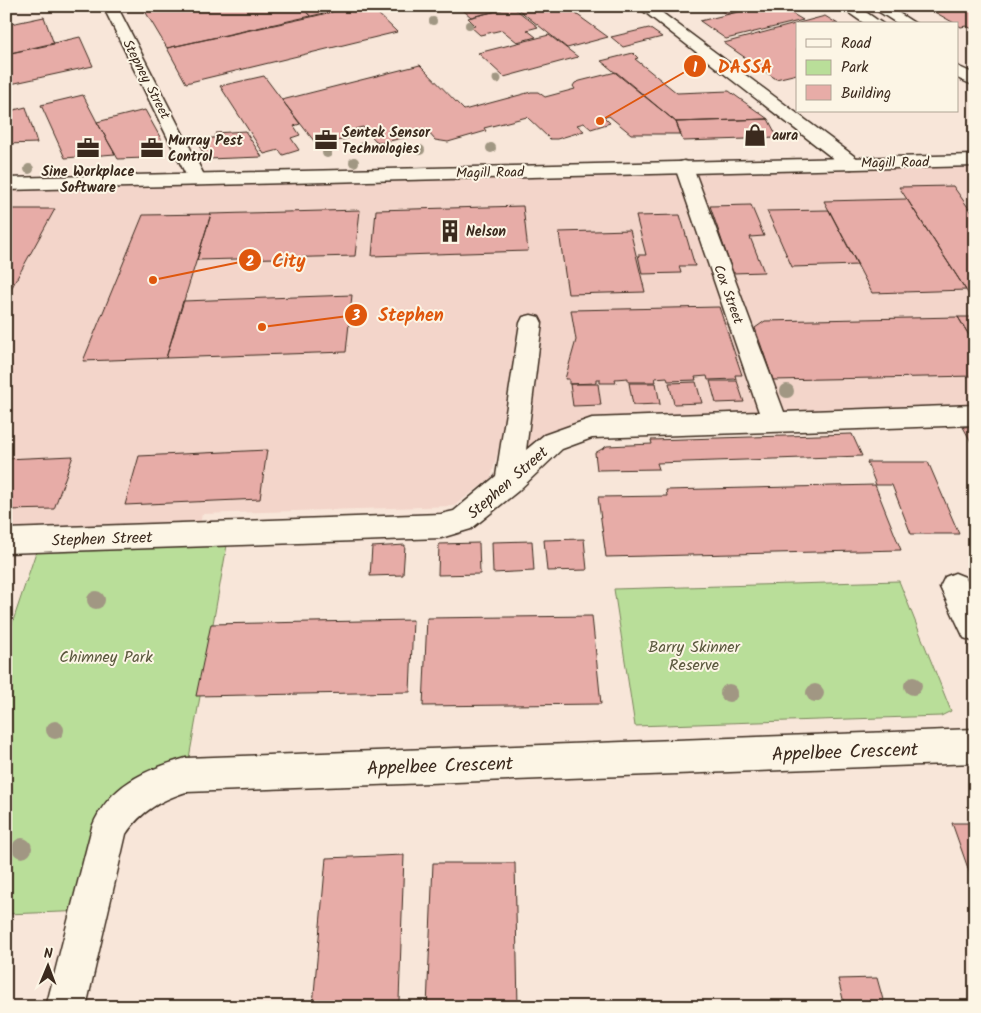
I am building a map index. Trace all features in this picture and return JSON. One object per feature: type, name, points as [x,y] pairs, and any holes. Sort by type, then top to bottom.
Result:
[{"type":"street","name":"Stepney Street","points":[[110,6],[197,179]]},
{"type":"street","points":[[644,6],[851,163]]},
{"type":"street","points":[[846,6],[873,22]]},
{"type":"street","points":[[877,6],[905,22]]},
{"type":"street","points":[[958,72],[975,81]]},
{"type":"street","name":"Magill Road","points":[[6,184],[975,160]]},
{"type":"street","name":"Cox Street","points":[[684,167],[775,421]]},
{"type":"street","points":[[508,482],[531,322]]},
{"type":"street","name":"Stephen Street","points":[[6,541],[441,526],[461,521],[553,442],[592,428],[975,415]]},
{"type":"street","points":[[955,587],[975,628]]},
{"type":"street","name":"Appelbee Crescent","points":[[66,1007],[110,827],[121,809],[140,793],[161,782],[186,775],[975,746]]},
{"type":"shaded area","points":[[975,160],[975,415],[592,428],[508,483],[527,339],[491,478],[454,506],[202,514],[198,535],[6,541],[6,184]]},
{"type":"green space","name":"Chimney Park","points":[[229,534],[186,775],[140,793],[89,911],[6,914],[6,642],[40,540]]},
{"type":"green space","name":"Barry Skinner Reserve","points":[[899,581],[951,711],[941,716],[635,726],[614,589]]},
{"type":"building","points":[[142,6],[301,6],[311,17],[167,48]]},
{"type":"building","points":[[301,6],[356,6],[311,17]]},
{"type":"building","points":[[356,6],[370,6],[397,32],[186,83],[167,48]]},
{"type":"building","points":[[458,6],[512,6],[513,7],[471,17]]},
{"type":"building","points":[[514,6],[565,6],[608,37],[567,48]]},
{"type":"building","points":[[714,6],[744,6],[748,9],[726,14]]},
{"type":"building","points":[[763,6],[803,6],[786,10],[803,20],[726,39],[700,21]]},
{"type":"building","points":[[924,6],[975,6],[975,30],[966,26],[961,27],[958,25],[958,22],[952,22]]},
{"type":"building","points":[[513,7],[538,27],[527,30],[536,37],[517,42],[502,30],[480,35],[470,26],[475,25],[468,18]]},
{"type":"building","points":[[825,16],[835,22],[803,22]]},
{"type":"building","points":[[44,17],[54,44],[6,54],[6,25]]},
{"type":"building","points":[[796,24],[796,74],[776,79],[724,43]]},
{"type":"building","points":[[649,28],[662,37],[623,47],[611,37]]},
{"type":"building","points":[[549,35],[578,57],[504,77],[478,53]]},
{"type":"building","points":[[80,37],[93,66],[6,85],[6,54]]},
{"type":"building","points":[[633,53],[638,58],[635,59],[677,93],[729,91],[768,119],[676,122],[601,61]]},
{"type":"building","points":[[420,65],[464,110],[531,92],[538,92],[545,97],[575,89],[573,86],[580,81],[616,72],[676,122],[681,134],[631,134],[609,116],[604,117],[610,123],[591,129],[584,123],[577,125],[584,131],[557,139],[550,139],[527,117],[484,128],[486,131],[448,142],[435,140],[428,132],[381,143],[376,141],[363,127],[355,129],[354,135],[349,138],[318,146],[282,100]]},
{"type":"building","points":[[264,76],[300,124],[294,126],[300,135],[291,138],[299,150],[283,155],[279,150],[264,154],[220,86]]},
{"type":"building","points":[[83,95],[115,154],[65,158],[41,105]]},
{"type":"building","points":[[26,107],[37,143],[6,144],[6,112]]},
{"type":"building","points":[[145,110],[165,146],[157,155],[145,158],[118,159],[97,122]]},
{"type":"building","points":[[768,119],[778,138],[683,141],[676,122]]},
{"type":"building","points":[[245,131],[262,157],[207,159],[195,139],[214,138],[216,133]]},
{"type":"building","points":[[953,186],[975,217],[975,304],[899,187]]},
{"type":"building","points":[[907,199],[966,290],[872,293],[824,201]]},
{"type":"building","points":[[751,205],[764,236],[750,237],[764,272],[733,273],[710,206]]},
{"type":"building","name":"Nelson","points":[[523,206],[528,251],[372,256],[376,210]]},
{"type":"building","points":[[6,209],[55,209],[6,298]]},
{"type":"building","points":[[360,210],[355,256],[197,260],[211,214]]},
{"type":"building","points":[[829,210],[858,265],[792,267],[767,211]]},
{"type":"building","points":[[211,214],[166,358],[83,361],[143,215]]},
{"type":"building","points":[[680,215],[695,266],[679,266],[681,273],[642,274],[638,255],[646,255],[636,216]]},
{"type":"building","points":[[630,230],[645,292],[568,294],[559,232]]},
{"type":"building","points":[[352,295],[346,352],[166,358],[183,301]]},
{"type":"building","points":[[719,307],[742,375],[735,375],[736,379],[708,380],[707,376],[695,377],[696,380],[668,381],[667,377],[655,378],[656,382],[628,382],[628,378],[615,379],[616,383],[600,383],[600,379],[596,379],[596,383],[569,384],[569,379],[565,379],[576,340],[571,310]]},
{"type":"building","points":[[958,317],[975,345],[975,376],[773,380],[755,328],[765,321]]},
{"type":"building","points":[[958,317],[975,317],[975,345]]},
{"type":"building","points":[[710,381],[737,381],[744,402],[716,403]]},
{"type":"building","points":[[696,382],[702,403],[674,404],[669,383]]},
{"type":"building","points":[[629,383],[656,383],[660,404],[633,405]]},
{"type":"building","points":[[570,384],[598,384],[601,405],[573,406]]},
{"type":"building","points":[[975,426],[975,449],[963,427]]},
{"type":"building","points":[[852,434],[862,456],[657,463],[659,469],[597,470],[595,453],[607,446],[652,444],[651,440]]},
{"type":"building","points":[[267,450],[260,499],[125,505],[139,456]]},
{"type":"building","points":[[73,456],[54,509],[6,510],[6,459]]},
{"type":"building","points":[[867,462],[928,462],[959,534],[911,534],[892,485],[876,485]]},
{"type":"building","points":[[875,485],[901,550],[606,557],[598,497],[667,496],[666,490]]},
{"type":"building","points":[[584,539],[587,570],[547,571],[544,540]]},
{"type":"building","points":[[532,541],[534,571],[493,573],[492,542]]},
{"type":"building","points":[[479,543],[480,574],[438,575],[439,544]]},
{"type":"building","points":[[405,545],[403,575],[370,576],[372,547]]},
{"type":"building","points":[[592,616],[601,704],[423,706],[427,618]]},
{"type":"building","points":[[413,620],[410,692],[196,696],[211,624]]},
{"type":"building","points":[[952,823],[975,823],[975,888]]},
{"type":"building","points":[[404,855],[399,1001],[313,1005],[326,858]]},
{"type":"building","points":[[433,863],[515,863],[518,1007],[427,1007]]},
{"type":"building","points":[[877,978],[885,1007],[845,1007],[838,979]]},
{"type":"place","name":"DASSA","points":[[600,121]]},
{"type":"place","name":"aura","points":[[755,135]]},
{"type":"place","name":"Sentek Sensor Technologies","points":[[326,140]]},
{"type":"place","name":"Sine Workplace Software","points":[[88,148]]},
{"type":"place","name":"Murray Pest Control","points":[[152,148]]},
{"type":"place","name":"Nelson","points":[[450,231]]},
{"type":"place","name":"City","points":[[153,280]]},
{"type":"place","name":"Stephen","points":[[262,327]]}]
